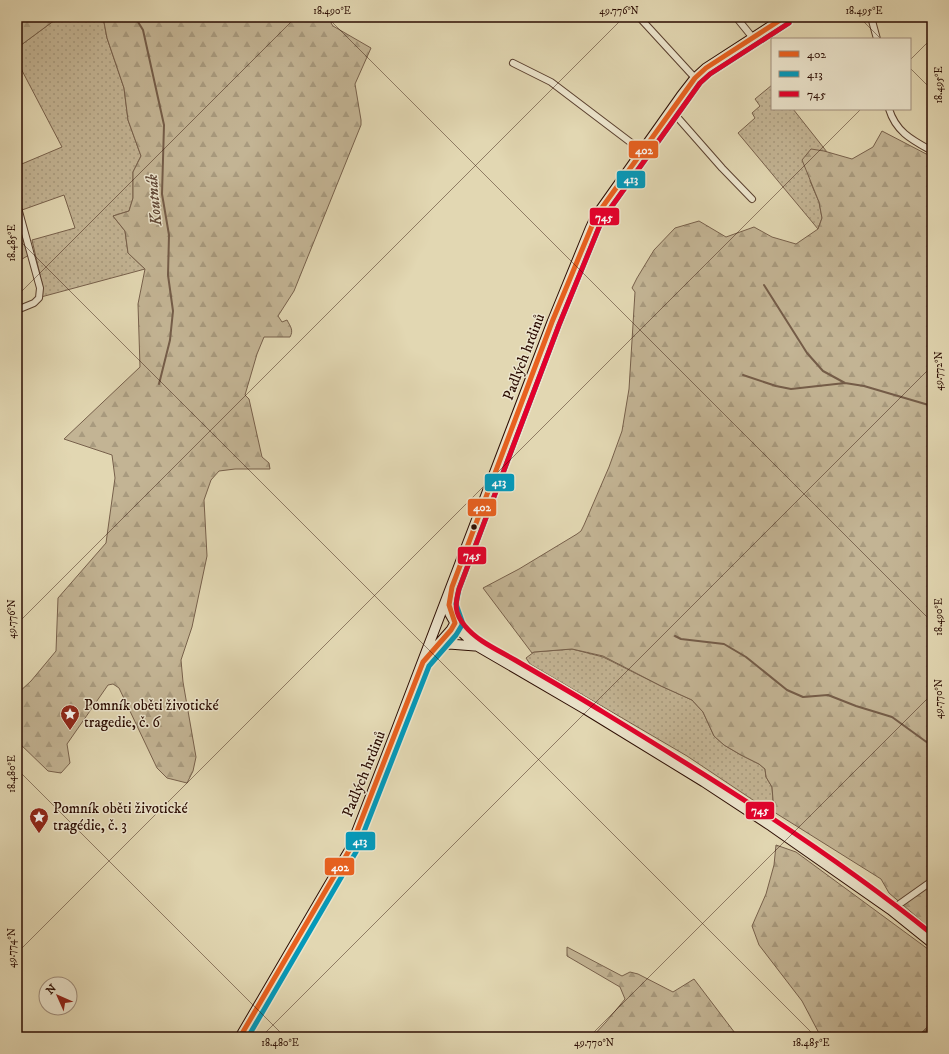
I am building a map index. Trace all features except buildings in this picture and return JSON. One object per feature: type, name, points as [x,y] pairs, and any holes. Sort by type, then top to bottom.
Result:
[{"type":"main road","name":"Padlých hrdinů","points":[[240,1037],[350,850],[434,630],[452,587],[552,322],[596,216],[695,78],[706,68],[785,17]]},
{"type":"main road","points":[[452,587],[448,604],[450,614],[465,636],[477,646],[585,709],[704,782],[891,910],[932,943]]},
{"type":"main road","points":[[434,630],[444,623],[455,623]]},
{"type":"main road","name":"Padlých hrdinů","points":[[423,662],[451,630],[455,623]]},
{"type":"main road","points":[[437,645],[449,644],[477,646]]},
{"type":"street","points":[[639,17],[695,78]]},
{"type":"street","points":[[736,17],[753,38]]},
{"type":"street","points":[[871,17],[877,38]]},
{"type":"street","points":[[513,63],[551,82],[642,151]]},
{"type":"street","points":[[671,110],[722,168],[752,199]]},
{"type":"street","points":[[889,110],[892,120],[904,134],[932,151]]},
{"type":"street","points":[[17,204],[40,288],[39,298],[34,303],[17,310]]},
{"type":"street","points":[[891,910],[932,881]]},
{"type":"green space","points":[[17,17],[59,17],[17,48]]},
{"type":"green space","points":[[59,17],[103,17],[107,38],[124,88],[128,120],[141,156],[133,172],[133,198],[129,211],[113,216],[125,231],[128,253],[145,269],[41,297],[43,288],[32,240],[75,228],[64,195],[22,210],[17,196],[17,166],[62,147],[17,61],[17,48]]},
{"type":"green space","points":[[103,17],[334,17],[331,23],[333,26],[371,48],[355,84],[361,125],[294,291],[278,316],[282,322],[287,320],[291,328],[291,335],[290,337],[264,337],[257,354],[245,395],[249,399],[262,457],[269,463],[270,469],[235,469],[219,471],[211,480],[204,500],[207,556],[192,627],[181,660],[183,682],[196,757],[193,771],[187,783],[167,778],[157,768],[119,688],[113,684],[108,685],[67,744],[70,763],[61,773],[48,771],[17,741],[17,694],[31,681],[56,651],[58,598],[106,543],[115,478],[112,455],[64,439],[140,367],[138,304],[145,269],[128,253],[125,231],[113,216],[129,211],[133,198],[133,172],[141,156],[128,120],[124,88],[107,38]]},
{"type":"green space","points":[[771,86],[771,110],[794,110],[827,152],[824,151],[810,181],[819,202],[822,218],[818,229],[738,133],[755,118],[752,113],[760,106],[755,99]]},
{"type":"green space","points":[[882,131],[932,157],[932,930],[889,893],[881,879],[774,812],[772,787],[766,777],[765,769],[759,764],[724,745],[714,736],[703,712],[692,700],[603,656],[572,649],[532,653],[483,588],[519,569],[581,531],[609,467],[622,431],[629,389],[635,292],[632,288],[654,250],[675,228],[699,221],[726,237],[754,227],[772,237],[796,244],[818,229],[822,218],[819,202],[802,160],[811,149],[852,159],[873,147]]},
{"type":"green space","points":[[17,217],[29,255],[17,262]]},
{"type":"green space","points":[[572,649],[603,657],[692,700],[703,712],[714,736],[724,745],[759,764],[765,769],[766,777],[772,787],[774,814],[687,756],[530,664],[526,658],[534,652]]},
{"type":"green space","points":[[776,845],[796,852],[932,952],[932,1037],[821,1037],[802,1001],[759,945],[752,926],[766,894],[774,865]]},
{"type":"green space","points":[[567,947],[622,976],[630,972],[638,974],[673,992],[694,979],[738,1037],[592,1037],[625,999],[620,987],[567,956]]},
{"type":"waterway","name":"Koutnák","points":[[135,17],[143,30],[164,125],[162,194],[169,235],[168,275],[173,311],[170,340],[159,384]]},
{"type":"waterway","points":[[764,285],[807,353],[823,371],[845,383],[864,386],[932,406]]},
{"type":"waterway","points":[[743,375],[776,386],[791,389],[845,383]]},
{"type":"waterway","points":[[675,636],[681,639],[724,644],[746,657],[787,690],[803,697],[828,695],[856,706],[892,717],[932,746]]},
{"type":"waterway","points":[[918,1037],[932,1025]]},
{"type":"transit line","name":"402","points":[[240,1037],[350,849],[423,662],[451,630],[455,623],[449,605],[452,587],[552,322],[596,216],[695,78],[706,68],[785,17]]},
{"type":"transit line","name":"413","points":[[248,1037],[356,852],[429,666],[456,635],[462,625],[456,604],[459,589],[559,325],[602,220],[700,83],[710,74],[789,23]]},
{"type":"transit line","name":"745","points":[[789,23],[710,74],[700,83],[602,220],[559,325],[459,589],[456,608],[461,621],[475,636],[482,641],[592,705],[730,791],[853,874],[932,934]]},
{"type":"place","name":"Pomník oběti životické tragedie, č. 6","points":[[70,731]]},
{"type":"place","name":"Pomník oběti životické tragédie, č. 3","points":[[39,834]]}]
